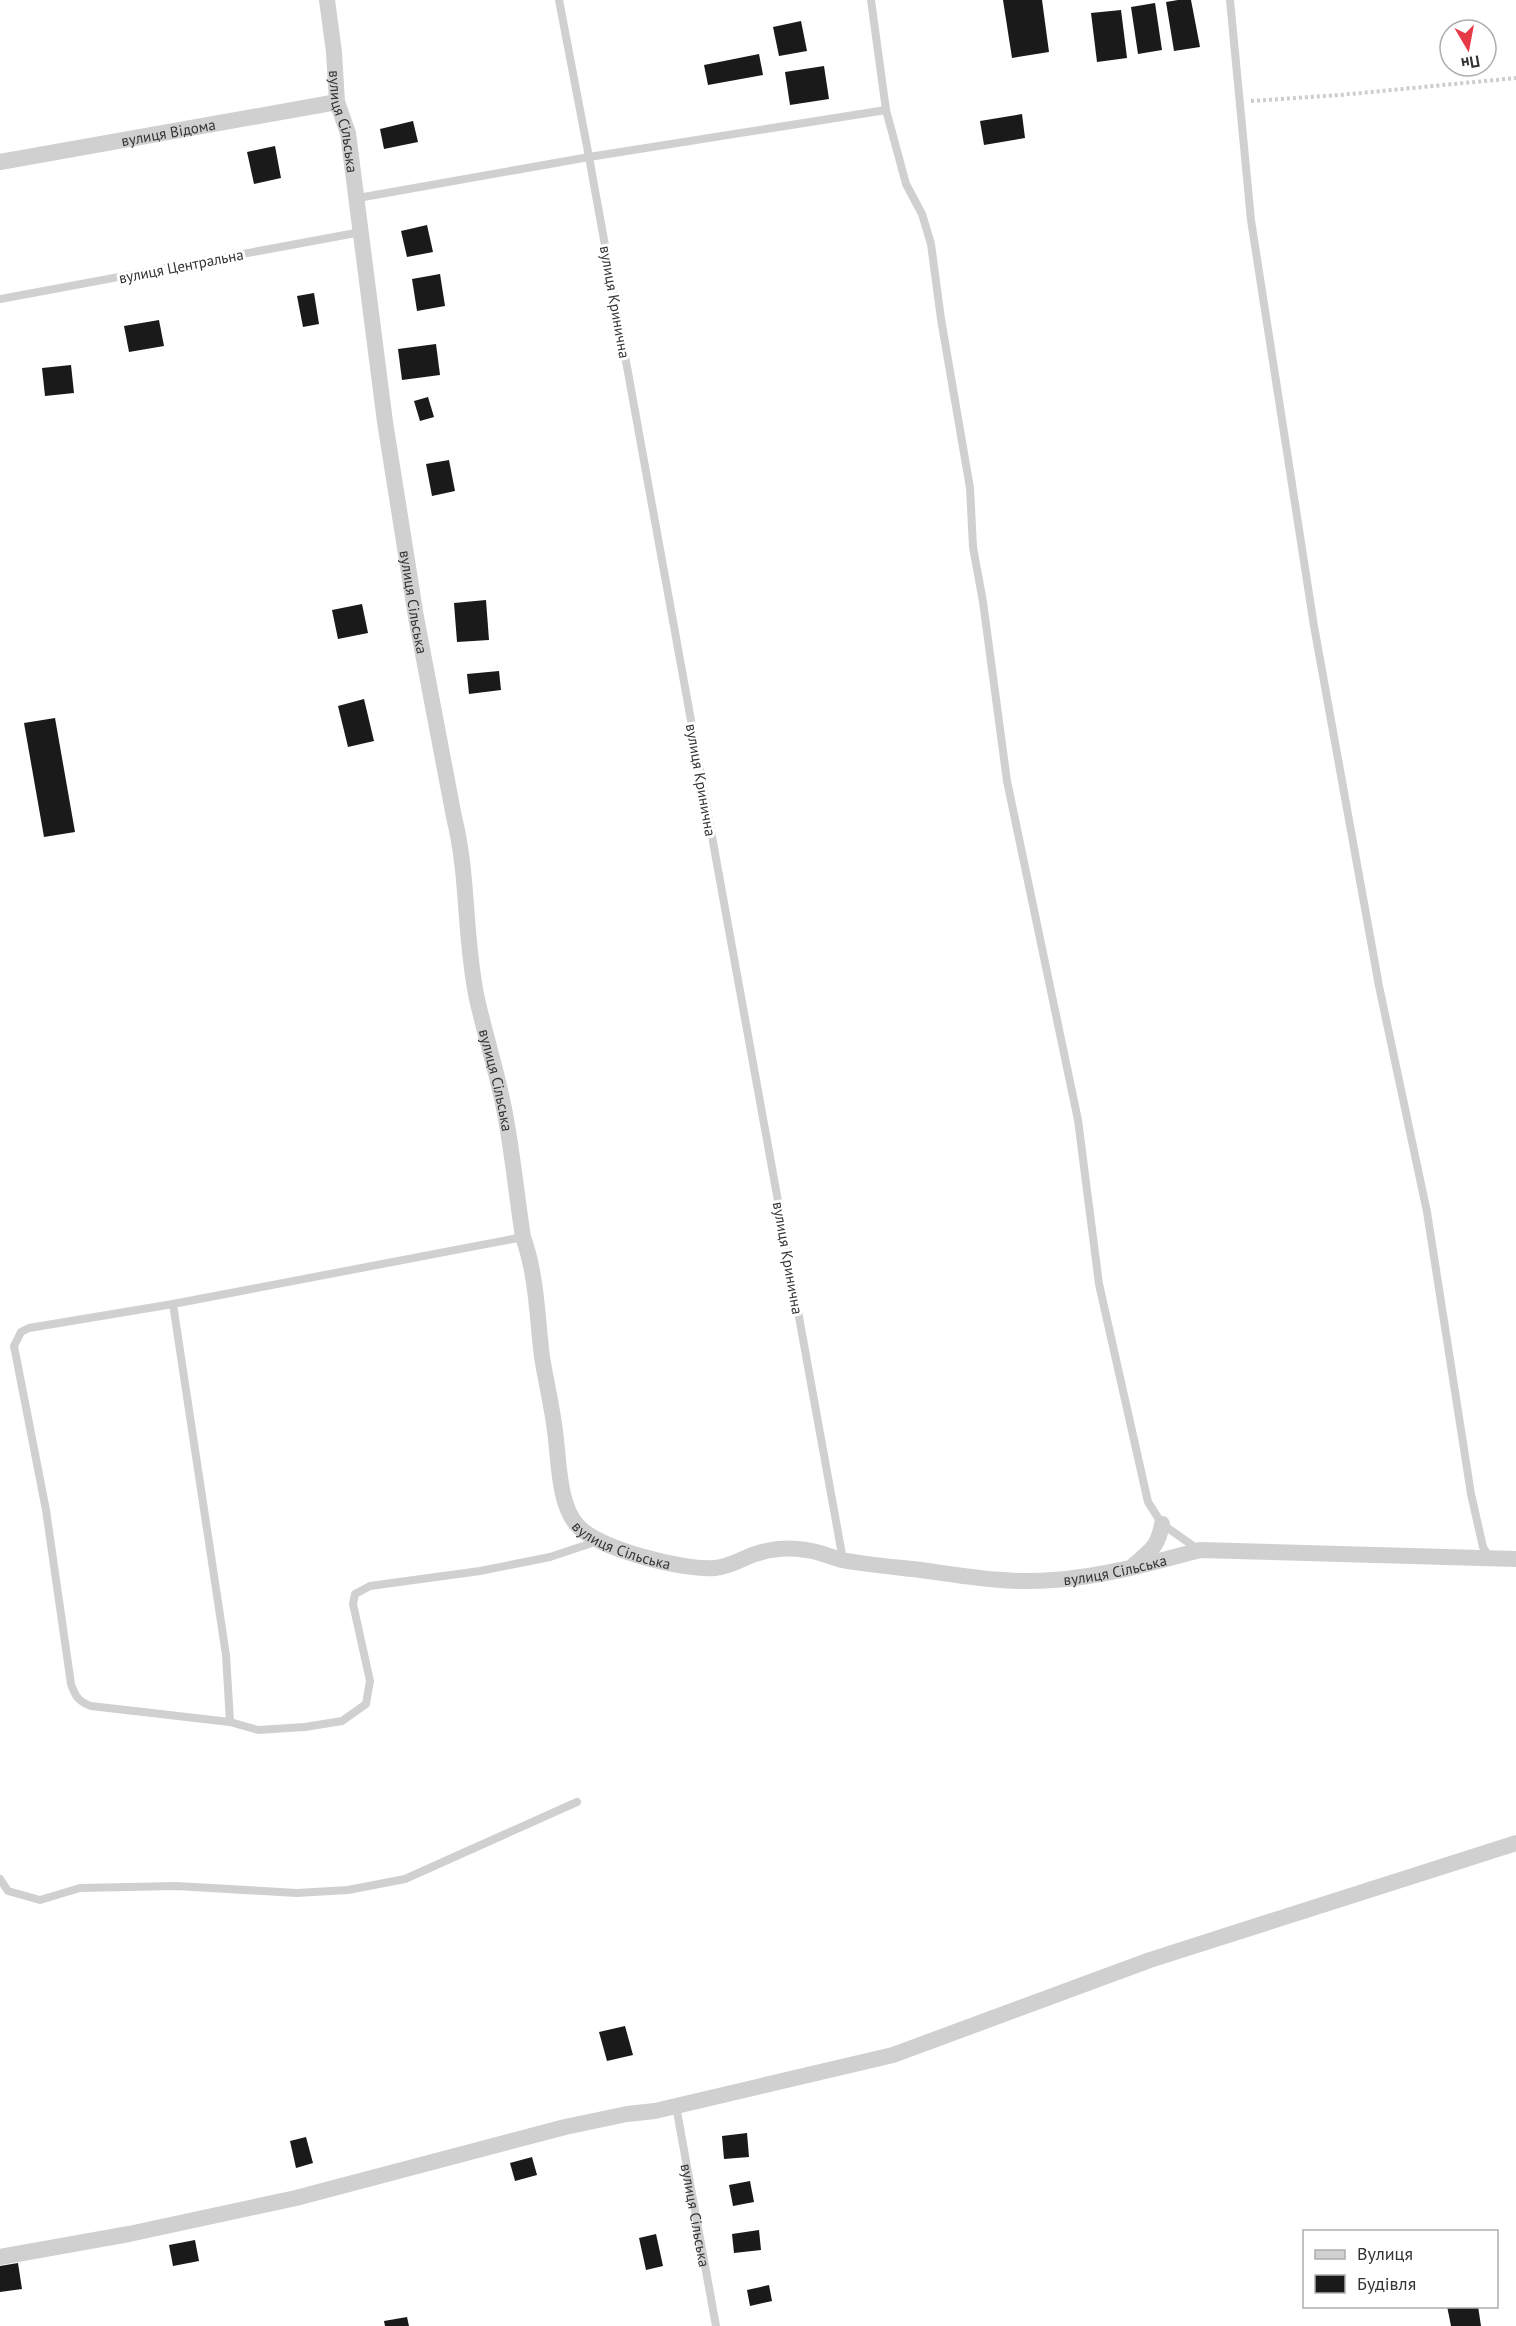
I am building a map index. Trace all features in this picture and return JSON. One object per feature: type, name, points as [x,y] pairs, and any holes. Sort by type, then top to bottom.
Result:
[{"type":"street","name":"вулиця Сільська","points":[[327,0],[334,52],[337,102],[348,132],[385,422],[416,617],[454,818],[462,848],[465,911],[477,999],[491,1046],[506,1120],[523,1237],[529,1254],[536,1294],[561,1487],[578,1526],[599,1540],[649,1558],[691,1568],[727,1566],[755,1554],[778,1549],[806,1550],[843,1560],[952,1574],[1052,1581],[1131,1567],[1200,1550],[1516,1559]]},
{"type":"street","name":"вулиця Відома","points":[[0,162],[337,102]]},
{"type":"street","points":[[1131,1567],[1150,1551],[1159,1539],[1162,1524]]},
{"type":"street","points":[[0,2257],[129,2234],[296,2198],[565,2127],[627,2114],[655,2111],[893,2055],[1150,1960],[1516,1843]]},
{"type":"lane","name":"вулиця Кринична","points":[[559,0],[843,1560]]},
{"type":"lane","points":[[871,0],[886,110],[906,184],[922,214],[931,244],[940,319],[970,488],[973,547],[983,602],[1007,781],[1078,1120],[1099,1284],[1148,1502],[1162,1524],[1200,1550]]},
{"type":"lane","points":[[1230,0],[1251,220],[1314,627],[1379,986],[1427,1212],[1471,1494],[1483,1547],[1490,1558]]},
{"type":"lane","points":[[358,198],[589,156],[886,110]]},
{"type":"lane","name":"вулиця Центральна","points":[[0,299],[361,232]]},
{"type":"lane","points":[[523,1237],[173,1304],[29,1328],[21,1332],[14,1346],[46,1510],[71,1684],[75,1695],[82,1703],[91,1706],[230,1722],[258,1730],[305,1727],[342,1721],[366,1704],[370,1681],[353,1604],[355,1594],[370,1586],[491,1569],[550,1557],[599,1540]]},
{"type":"lane","points":[[173,1304],[226,1655],[230,1722]]},
{"type":"lane","points":[[0,1879],[8,1891],[40,1900],[80,1887],[176,1886],[297,1893],[348,1890],[405,1879],[577,1803]]},
{"type":"lane","name":"вулиця Сільська","points":[[676,2106],[716,2326]]},
{"type":"path","points":[[1239,101],[1351,94],[1516,79]]},
{"type":"building","points":[[1003,0],[1042,0],[1049,52],[1012,58]]},
{"type":"building","points":[[1191,0],[1200,47],[1174,51],[1166,2]]},
{"type":"building","points":[[1155,3],[1162,50],[1138,54],[1131,7]]},
{"type":"building","points":[[1121,10],[1127,58],[1097,62],[1091,13]]},
{"type":"building","points":[[801,21],[807,51],[779,56],[773,27]]},
{"type":"building","points":[[759,54],[763,75],[708,85],[704,65]]},
{"type":"building","points":[[824,66],[829,99],[790,105],[785,72]]},
{"type":"building","points":[[1022,114],[1025,138],[984,145],[980,121]]},
{"type":"building","points":[[413,121],[418,142],[384,149],[380,129]]},
{"type":"building","points":[[275,146],[281,178],[254,184],[247,152]]},
{"type":"building","points":[[427,225],[433,252],[407,257],[401,231]]},
{"type":"building","points":[[440,274],[445,306],[417,311],[412,279]]},
{"type":"building","points":[[314,293],[319,324],[303,327],[297,296]]},
{"type":"building","points":[[159,320],[164,346],[129,352],[124,326]]},
{"type":"building","points":[[436,344],[440,375],[402,380],[398,349]]},
{"type":"building","points":[[71,365],[74,393],[45,396],[42,368]]},
{"type":"building","points":[[428,397],[434,417],[420,421],[414,401]]},
{"type":"building","points":[[449,460],[455,491],[432,496],[426,464]]},
{"type":"building","points":[[486,600],[489,640],[457,642],[454,603]]},
{"type":"building","points":[[362,604],[368,633],[338,639],[332,610]]},
{"type":"building","points":[[499,671],[501,690],[469,694],[467,674]]},
{"type":"building","points":[[364,699],[374,741],[348,747],[338,706]]},
{"type":"building","points":[[55,718],[75,832],[44,837],[24,723]]},
{"type":"building","points":[[625,2026],[633,2055],[607,2061],[599,2032]]},
{"type":"building","points":[[747,2133],[749,2157],[724,2159],[722,2136]]},
{"type":"building","points":[[306,2137],[313,2163],[296,2168],[290,2141]]},
{"type":"building","points":[[532,2157],[537,2175],[515,2181],[510,2163]]},
{"type":"building","points":[[750,2181],[754,2202],[733,2206],[729,2185]]},
{"type":"building","points":[[759,2230],[761,2250],[734,2253],[732,2234]]},
{"type":"building","points":[[656,2234],[663,2266],[646,2270],[639,2238]]},
{"type":"building","points":[[195,2240],[199,2261],[173,2266],[169,2245]]},
{"type":"building","points":[[18,2263],[22,2289],[0,2292],[0,2266]]},
{"type":"building","points":[[769,2285],[772,2301],[750,2306],[747,2290]]},
{"type":"building","points":[[1447,2308],[1478,2308],[1481,2326],[1451,2326]]},
{"type":"building","points":[[407,2317],[409,2326],[385,2326],[384,2321]]}]
